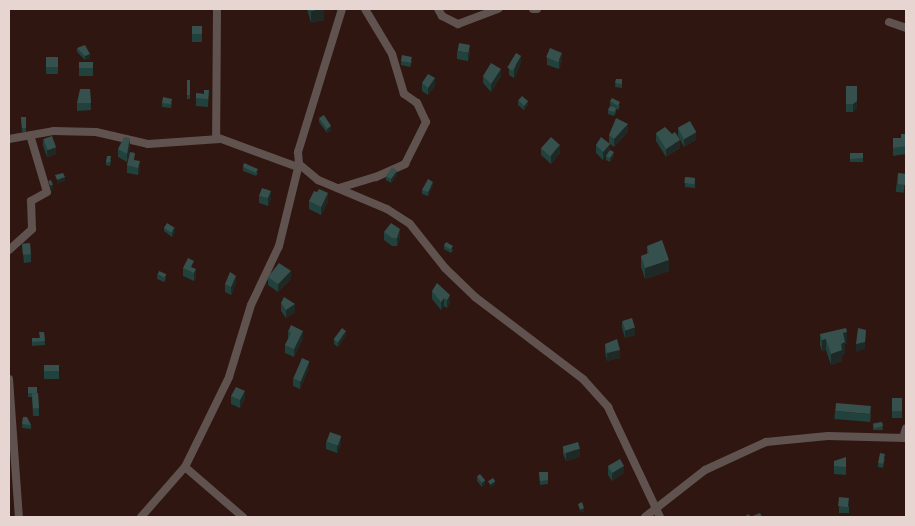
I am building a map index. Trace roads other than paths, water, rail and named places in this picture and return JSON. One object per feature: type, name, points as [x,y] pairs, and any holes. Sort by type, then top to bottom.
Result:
[{"type":"street","points":[[217,9],[215,54],[218,97],[215,130],[220,139]]},
{"type":"street","points":[[141,517],[185,467],[229,377],[251,304],[279,246],[298,166],[298,152],[342,9]]},
{"type":"street","points":[[339,188],[376,177],[405,164],[426,122],[417,103],[404,94],[392,54],[365,9]]},
{"type":"street","points":[[438,9],[442,16],[458,24],[498,9]]},
{"type":"street","points":[[889,22],[906,28]]},
{"type":"street","points":[[9,139],[54,131],[96,132],[148,144],[220,139],[298,166],[307,174],[387,209],[410,224],[445,268],[475,297],[594,389],[608,407],[660,517]]},
{"type":"street","points":[[9,250],[32,229],[32,199],[47,192],[30,135]]},
{"type":"street","points":[[9,378],[19,517]]},
{"type":"street","points":[[645,517],[706,470],[766,442],[828,436],[905,438],[906,428]]},
{"type":"street","points":[[185,467],[243,517]]}]
